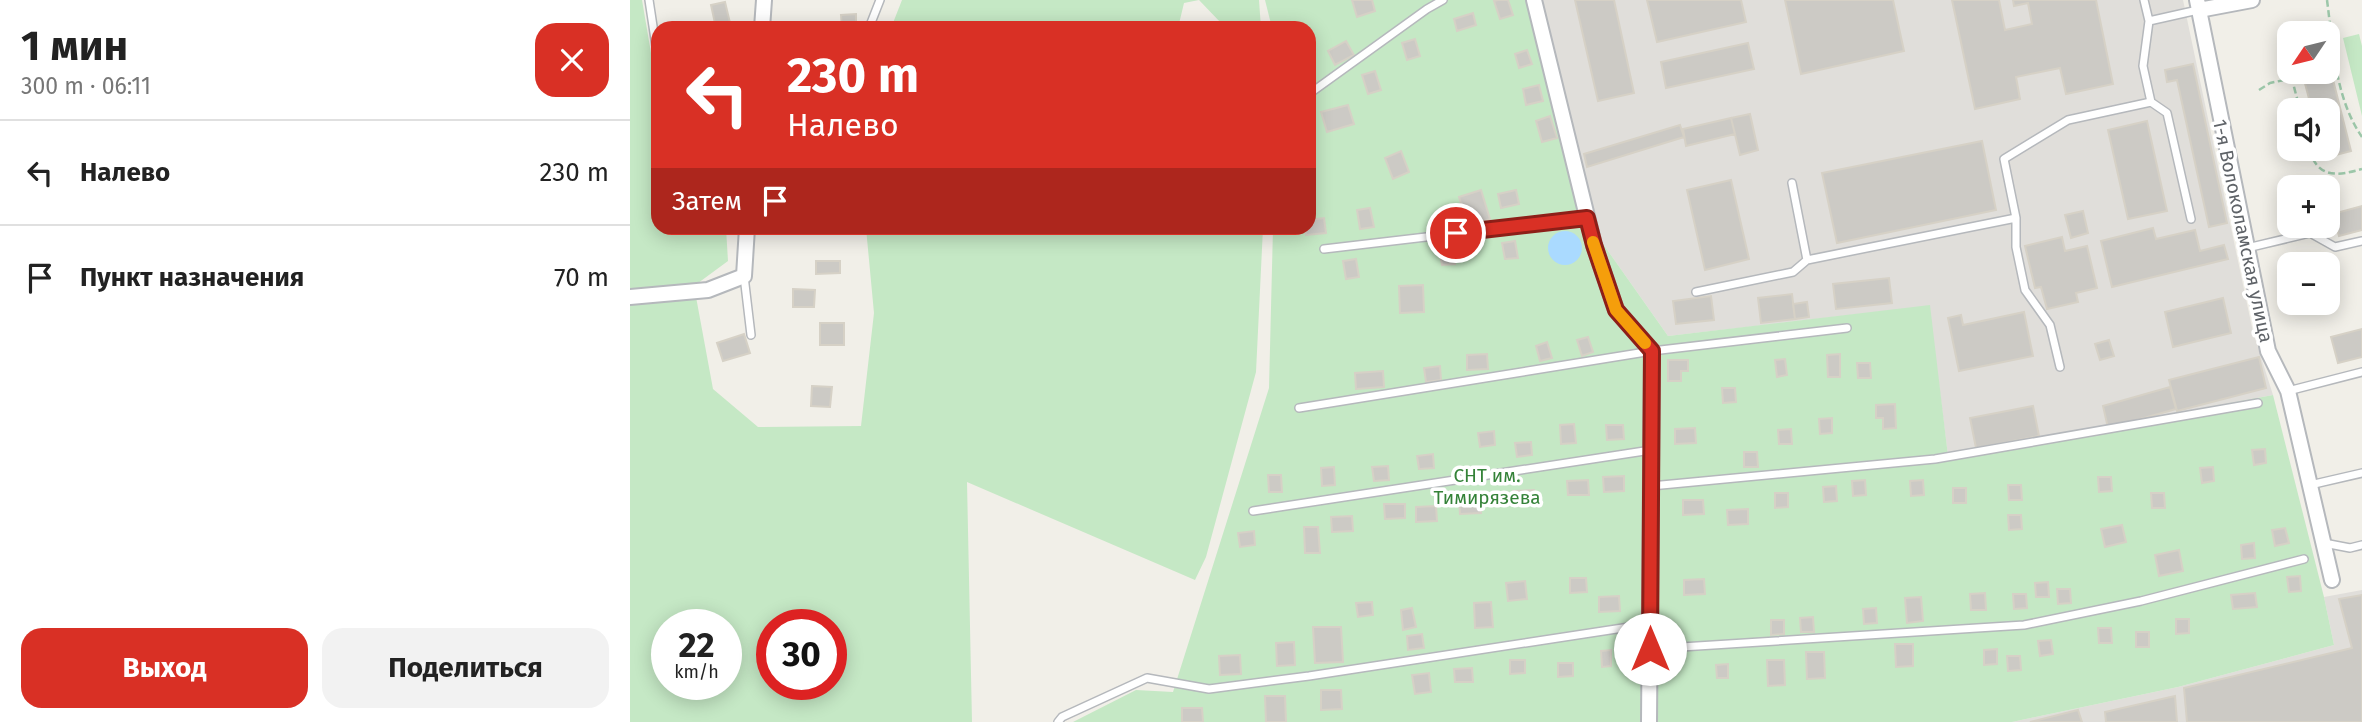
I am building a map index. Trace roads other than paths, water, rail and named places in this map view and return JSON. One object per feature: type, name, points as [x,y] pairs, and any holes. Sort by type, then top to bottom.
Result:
[{"type":"street","points":[[762,21],[764,0]]},
{"type":"street","points":[[1534,0],[1594,245],[1616,310],[1652,351],[1649,722]]},
{"type":"street","points":[[2198,5],[2252,0]]},
{"type":"street","name":"1-я Волоколамская улица","points":[[2198,5],[2268,351],[2288,391],[2332,580]]},
{"type":"street","points":[[630,297],[708,290],[744,276],[747,235]]},
{"type":"lane","points":[[649,0],[652,21]]},
{"type":"lane","points":[[872,21],[880,0]]},
{"type":"lane","points":[[1316,89],[1443,0]]},
{"type":"lane","points":[[2144,0],[2149,21],[2143,66],[2151,103]]},
{"type":"lane","points":[[2149,21],[2198,5]]},
{"type":"lane","points":[[2060,367],[2050,325],[2025,290],[2016,247],[2016,218],[2004,159],[2068,120],[2151,103],[2168,113],[2191,219]]},
{"type":"lane","points":[[1792,183],[1807,260]]},
{"type":"lane","points":[[1324,249],[1587,218]]},
{"type":"lane","points":[[1696,292],[1793,272],[1807,260],[2016,218]]},
{"type":"lane","points":[[2247,248],[2310,233],[2335,247],[2362,241]]},
{"type":"lane","points":[[744,276],[751,335]]},
{"type":"lane","points":[[1299,408],[1652,351],[1847,328]]},
{"type":"lane","points":[[2288,391],[2362,372]]},
{"type":"lane","points":[[1651,486],[1935,459],[2258,403]]},
{"type":"lane","points":[[1253,511],[1651,450]]},
{"type":"lane","points":[[2310,485],[2362,473]]},
{"type":"lane","points":[[2323,542],[2350,548],[2362,545]]},
{"type":"lane","points":[[1650,649],[2024,625],[2141,601],[2304,559]]},
{"type":"lane","points":[[1058,722],[1062,717],[1147,678],[1209,689],[1650,624]]},
{"type":"water","points":[[1565,231],[1577,236],[1582,248],[1577,260],[1565,265],[1553,260],[1548,248],[1553,236]]},
{"type":"park label","name":"СНТ им. Тимирязева","points":[[1487,486]]}]
